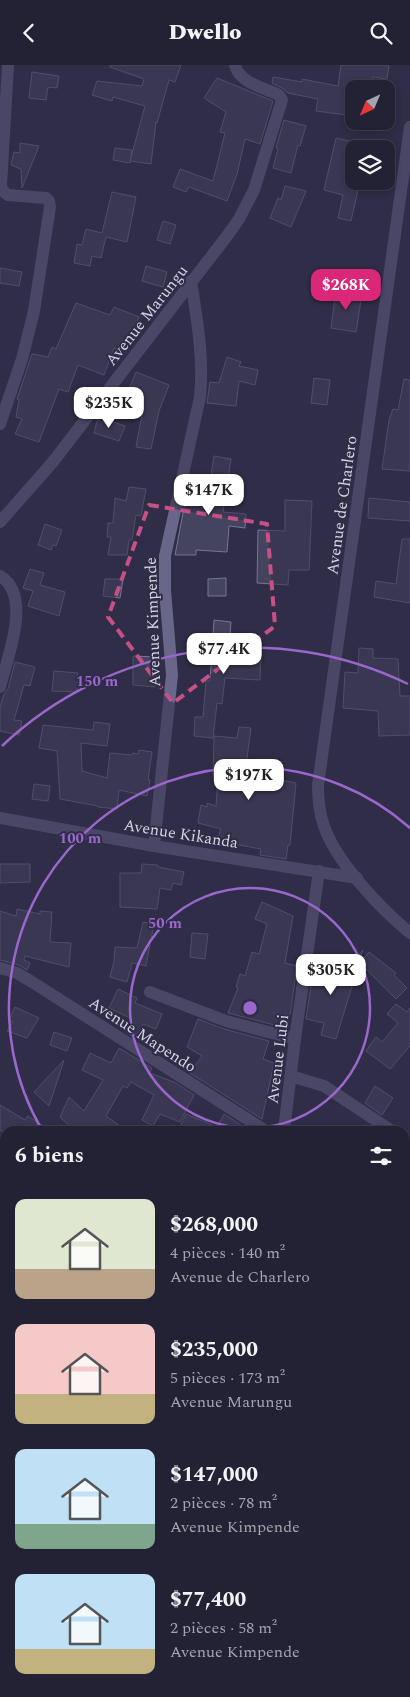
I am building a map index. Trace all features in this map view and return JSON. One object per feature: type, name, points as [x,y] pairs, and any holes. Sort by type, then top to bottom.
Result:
[{"type":"street","points":[[0,424],[22,359],[34,311],[50,207],[49,201],[46,198],[8,195],[1,186],[8,65]]},
{"type":"street","name":"Avenue Marungu","points":[[0,522],[52,463],[227,236],[246,205],[258,177],[282,96],[244,78],[235,65]]},
{"type":"street","name":"Avenue de Charlero","points":[[410,127],[318,785],[318,802],[324,828],[340,857],[398,923],[410,933]]},
{"type":"street","name":"Avenue Kimpende","points":[[154,846],[172,675],[165,590],[165,556],[200,397],[202,373],[192,281]]},
{"type":"street","points":[[0,577],[6,580],[15,595],[17,614],[0,687]]},
{"type":"street","name":"Avenue Kikanda","points":[[0,818],[154,846],[357,878]]},
{"type":"street","name":"Avenue Lubi","points":[[284,1126],[319,871]]},
{"type":"street","name":"Avenue Mapendo","points":[[0,968],[17,973],[29,980],[258,1126]]},
{"type":"street","points":[[150,992],[226,1021],[295,1039]]},
{"type":"street","points":[[290,1076],[324,1086],[384,1126]]},
{"type":"highlighted area","points":[[149,505],[267,524],[275,626],[173,703],[108,617]]},
{"type":"building","points":[[110,65],[181,65],[175,82],[169,80],[156,122],[151,164],[130,161],[145,106],[113,97],[112,101],[92,95],[97,81],[142,86],[144,79],[110,67]]},
{"type":"building","points":[[341,65],[389,65],[387,79],[373,77],[372,80],[345,80],[345,115],[316,111],[318,99],[288,93],[272,83],[273,77],[302,82],[302,79],[338,86]]},
{"type":"building","points":[[32,72],[59,76],[57,88],[48,87],[46,100],[29,98]]},
{"type":"building","points":[[217,78],[273,101],[260,144],[245,139],[237,174],[227,201],[189,187],[186,192],[173,187],[180,169],[213,181],[225,133],[220,132],[226,112],[204,98]]},
{"type":"building","points":[[284,120],[306,126],[300,146],[298,145],[291,173],[273,168],[278,149],[276,148]]},
{"type":"building","points":[[336,138],[345,140],[345,190],[358,190],[351,221],[338,218],[343,195],[324,190]]},
{"type":"building","points":[[20,143],[39,146],[22,188],[21,169],[11,165],[14,152],[20,153]]},
{"type":"building","points":[[115,148],[132,150],[130,163],[113,160]]},
{"type":"building","points":[[285,186],[306,191],[291,227],[270,218],[278,198],[281,200]]},
{"type":"building","points":[[112,192],[136,197],[127,242],[106,237],[101,258],[92,256],[90,266],[74,263],[77,244],[82,245],[86,229],[102,233]]},
{"type":"building","points":[[163,221],[176,225],[170,244],[157,240]]},
{"type":"building","points":[[146,266],[167,272],[163,287],[142,281]]},
{"type":"building","points":[[0,268],[22,272],[19,286],[0,283]]},
{"type":"building","points":[[336,291],[362,294],[356,332],[331,328]]},
{"type":"building","points":[[76,303],[110,315],[114,307],[139,317],[125,352],[114,348],[104,375],[78,365],[68,392],[59,389],[39,442],[15,434],[22,419],[16,417],[19,400],[17,399],[32,354],[48,357],[52,347],[56,349]]},
{"type":"building","points":[[227,357],[241,362],[239,366],[258,370],[255,385],[239,381],[236,406],[207,403],[210,382],[219,383]]},
{"type":"building","points":[[136,372],[169,385],[159,411],[151,449],[136,447],[144,404],[125,399]]},
{"type":"building","points":[[314,378],[330,380],[327,405],[311,403]]},
{"type":"building","points":[[404,379],[410,380],[410,471],[382,469],[389,420],[393,409],[398,410]]},
{"type":"building","points":[[98,417],[125,426],[119,441],[94,433]]},
{"type":"building","points":[[214,456],[231,459],[223,512],[246,514],[245,528],[229,526],[227,552],[196,550],[196,555],[175,555],[187,492],[208,495]]},
{"type":"building","points":[[129,487],[146,489],[141,516],[136,515],[132,540],[129,540],[127,555],[108,555],[111,537],[107,537],[108,523],[113,523],[115,498],[126,501]]},
{"type":"building","points":[[369,498],[410,502],[410,521],[368,518]]},
{"type":"building","points":[[285,500],[312,501],[309,570],[289,570],[288,585],[257,583],[258,530],[285,531]]},
{"type":"building","points":[[45,524],[62,530],[56,546],[53,545],[51,550],[38,545]]},
{"type":"building","points":[[402,539],[410,539],[410,603],[374,597],[376,581],[396,584]]},
{"type":"building","points":[[30,569],[44,573],[40,585],[65,592],[59,616],[28,606],[33,591],[23,588]]},
{"type":"building","points":[[226,578],[226,596],[208,596],[208,579]]},
{"type":"building","points":[[105,579],[123,579],[120,598],[103,596]]},
{"type":"building","points":[[214,620],[231,622],[229,649],[261,651],[260,680],[225,678],[222,704],[217,703],[213,738],[194,736],[195,717],[203,717],[206,681],[210,681]]},
{"type":"building","points":[[359,648],[373,649],[373,658],[398,659],[400,696],[410,696],[410,735],[379,736],[378,711],[343,708],[345,672],[358,673]]},
{"type":"building","points":[[133,656],[155,657],[155,687],[133,685]]},
{"type":"building","points":[[15,662],[35,667],[30,686],[24,685],[14,720],[22,721],[19,735],[0,731],[0,707],[4,694],[8,689]]},
{"type":"building","points":[[54,671],[78,673],[77,692],[52,691]]},
{"type":"building","points":[[94,722],[110,724],[107,746],[81,743],[82,771],[107,778],[110,753],[132,755],[133,753],[138,754],[139,750],[152,752],[147,796],[119,790],[117,809],[60,799],[57,751],[39,748],[43,725],[93,730]]},
{"type":"building","points":[[239,727],[251,728],[245,773],[296,783],[290,845],[288,845],[286,859],[260,855],[261,849],[217,841],[221,829],[198,823],[201,805],[207,807],[207,803],[216,806],[218,776],[213,776],[214,736],[237,738]]},
{"type":"building","points":[[34,784],[50,786],[48,801],[32,799]]},
{"type":"building","points":[[0,864],[30,864],[30,882],[0,883]]},
{"type":"building","points":[[142,864],[158,865],[158,867],[184,872],[181,885],[173,883],[171,890],[160,888],[157,909],[120,907],[120,873],[141,873]]},
{"type":"building","points":[[262,902],[293,916],[285,963],[297,966],[290,1015],[285,1014],[282,1027],[228,1013],[238,988],[236,987],[240,974],[245,976],[252,952],[259,954],[267,924],[255,919]]},
{"type":"building","points":[[17,909],[40,914],[40,911],[52,912],[50,942],[71,943],[69,967],[25,956],[24,960],[30,963],[27,970],[19,965],[0,960],[0,911],[16,916]]},
{"type":"building","points":[[143,922],[154,924],[146,966],[132,963],[127,982],[110,977],[115,947],[137,948]]},
{"type":"building","points":[[192,933],[208,934],[205,959],[190,957]]},
{"type":"building","points":[[363,950],[336,1039],[321,1035],[324,1023],[306,1019],[314,965],[344,972]]},
{"type":"building","points":[[369,952],[396,973],[394,975],[407,988],[396,999],[360,963]]},
{"type":"building","points":[[118,989],[137,998],[135,1003],[162,1014],[156,1029],[143,1024],[136,1039],[126,1032],[132,1019],[109,1008]]},
{"type":"building","points":[[396,1004],[407,1012],[410,1008],[410,1046],[390,1069],[366,1051],[376,1037],[382,1042],[398,1023],[387,1014]]},
{"type":"building","points":[[15,1007],[39,1018],[27,1038],[7,1031],[13,1022],[9,1020]]},
{"type":"building","points":[[198,1019],[224,1029],[269,1041],[263,1059],[274,1063],[262,1119],[190,1073],[202,1056],[187,1047]]},
{"type":"building","points":[[54,1032],[72,1038],[67,1051],[50,1045]]},
{"type":"building","points":[[119,1048],[152,1068],[150,1073],[174,1082],[194,1095],[180,1122],[160,1114],[153,1126],[142,1120],[154,1095],[131,1082],[127,1088],[123,1086],[106,1116],[120,1126],[70,1126],[60,1117],[69,1097],[84,1111],[103,1080],[82,1070],[90,1053],[111,1063]]},
{"type":"building","points":[[64,1060],[55,1088],[49,1106],[34,1092]]},
{"type":"building","points":[[375,1086],[393,1098],[382,1115],[365,1103]]},
{"type":"building","points":[[0,1105],[25,1120],[28,1116],[43,1126],[0,1126]]},
{"type":"building","points":[[186,1114],[215,1126],[180,1126]]},
{"type":"building","points":[[224,1114],[240,1126],[218,1126]]}]
